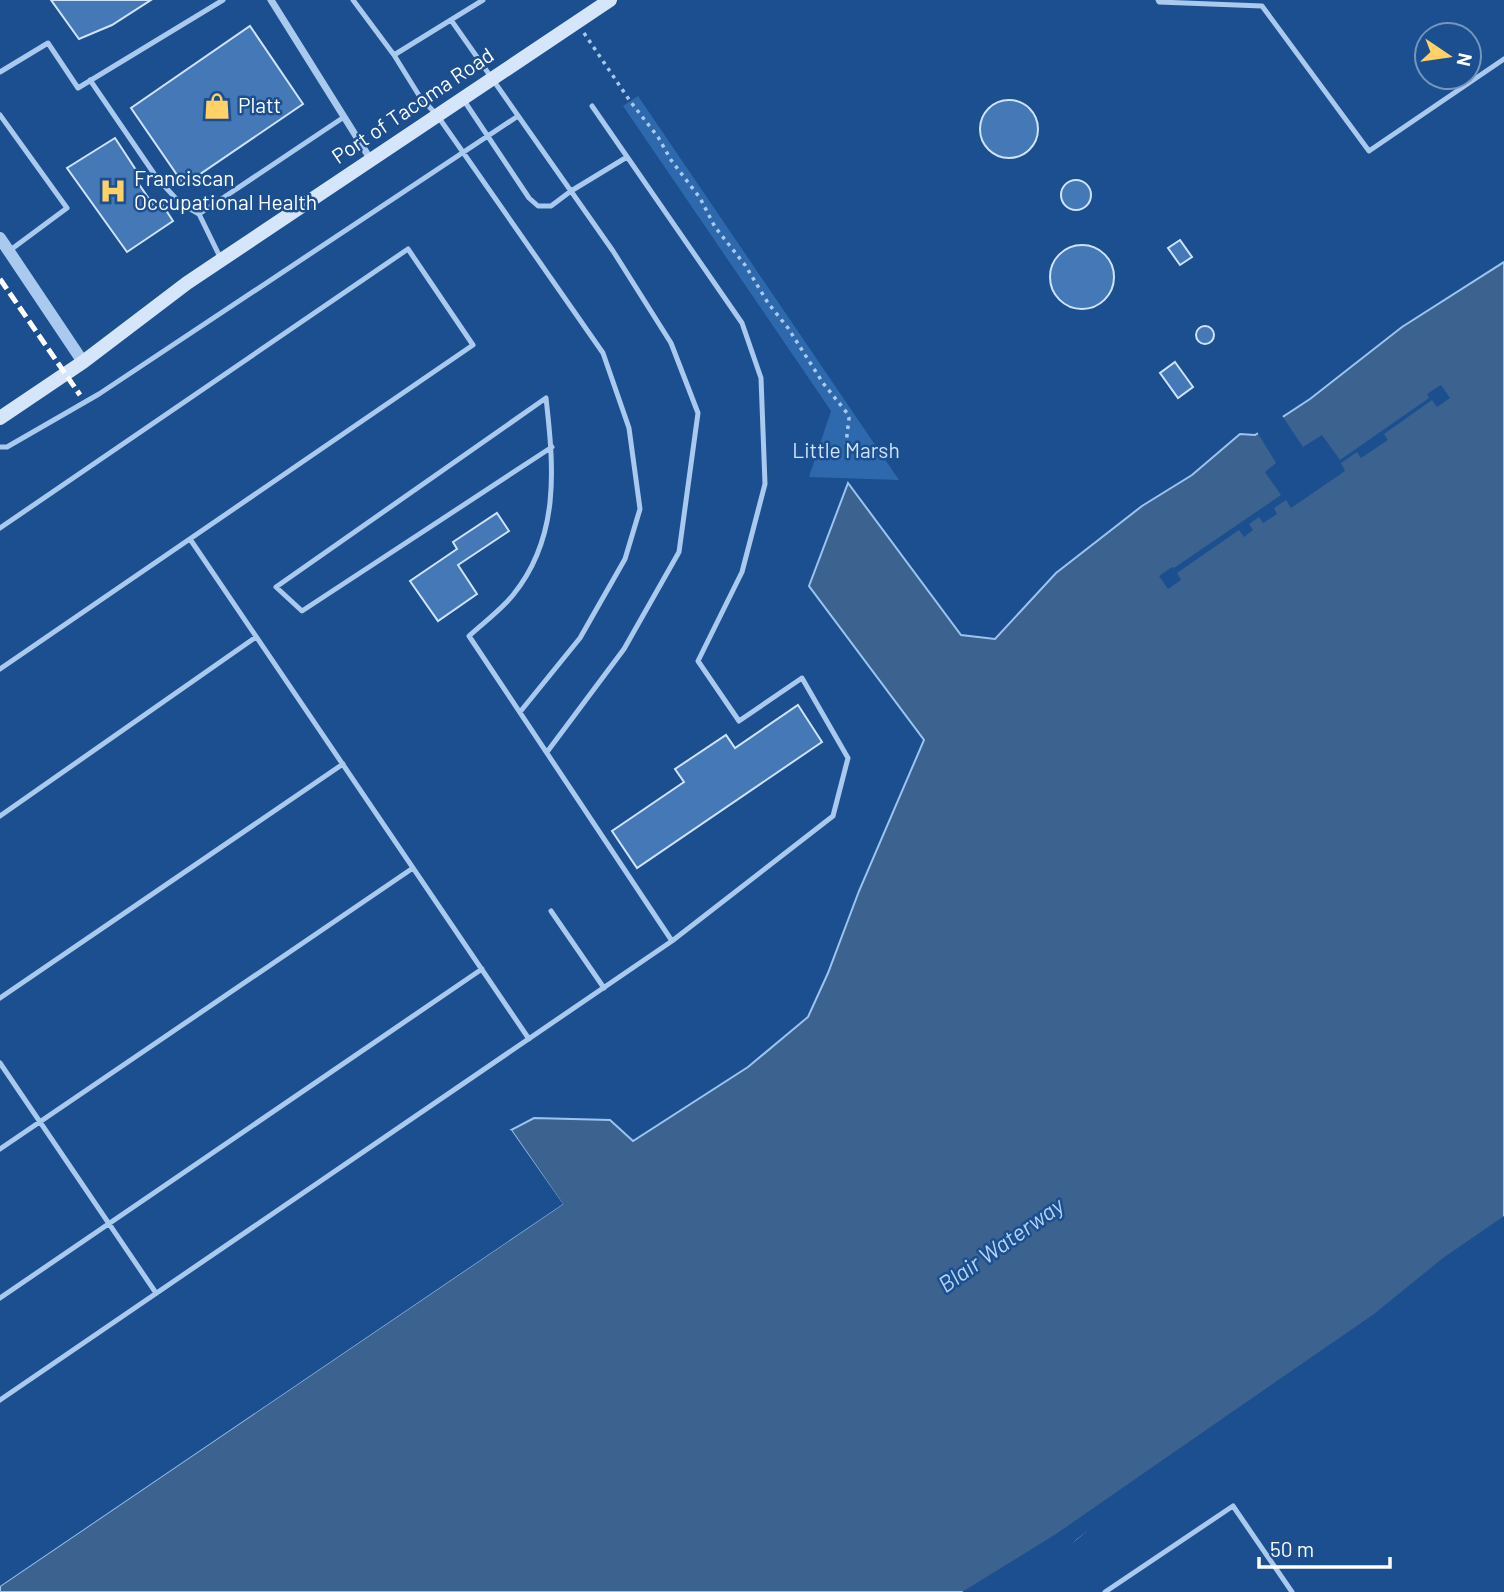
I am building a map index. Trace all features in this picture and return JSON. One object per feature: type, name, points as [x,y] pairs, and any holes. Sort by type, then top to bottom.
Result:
[{"type":"main road","name":"Port of Tacoma Road","points":[[0,418],[83,362],[187,283],[610,0]]},
{"type":"street","points":[[271,0],[371,160]]},
{"type":"street","points":[[0,238],[83,362]]},
{"type":"lane","points":[[0,72],[48,43],[78,88],[223,0]]},
{"type":"lane","points":[[353,0],[394,55],[420,97],[437,115],[603,354],[629,428],[640,509],[625,559],[580,638],[520,712]]},
{"type":"lane","points":[[394,55],[484,0]]},
{"type":"lane","points":[[1158,0],[1262,6],[1368,150],[1504,59]]},
{"type":"lane","points":[[451,20],[613,251],[671,343],[698,413],[679,552],[624,649],[547,752]]},
{"type":"lane","points":[[90,80],[157,178],[180,203],[199,214],[222,260]]},
{"type":"lane","points":[[463,99],[529,198],[538,206],[551,206],[627,157]]},
{"type":"lane","points":[[0,1400],[604,988],[834,817],[849,758],[802,678],[739,721],[698,661],[742,572],[765,484],[761,377],[742,323],[592,106]]},
{"type":"lane","points":[[0,115],[66,208],[9,251]]},
{"type":"lane","points":[[0,447],[7,447],[99,394],[518,116]]},
{"type":"lane","points":[[199,214],[344,117]]},
{"type":"lane","points":[[0,528],[408,249],[473,345],[0,669]]},
{"type":"lane","points":[[552,447],[302,611],[276,587],[546,398],[552,447],[552,499],[540,551],[512,595],[469,636],[672,940]]},
{"type":"lane","points":[[190,539],[529,1039]]},
{"type":"lane","points":[[0,816],[256,638]]},
{"type":"lane","points":[[0,998],[342,764]]},
{"type":"lane","points":[[0,1149],[413,868]]},
{"type":"lane","points":[[551,911],[604,988]]},
{"type":"lane","points":[[0,1298],[482,970]]},
{"type":"lane","points":[[0,1063],[156,1293]]},
{"type":"lane","points":[[1105,1592],[1233,1506],[1292,1592]]},
{"type":"path","points":[[577,22],[700,198],[715,227],[745,265],[823,383],[847,413],[849,418],[846,444]]},
{"type":"green space","name":"Little Marsh","points":[[638,96],[899,480],[809,477],[831,411],[623,106]]},
{"type":"water","name":"Blair Waterway","points":[[1504,262],[1504,1238],[1127,1496],[1013,1592],[0,1592],[0,1586],[562,1204],[511,1130],[534,1118],[610,1120],[633,1141],[748,1067],[808,1017],[924,740],[809,586],[848,483],[961,635],[995,639],[1056,573],[1142,506],[1192,475],[1240,434],[1255,435],[1310,399],[1402,327]]},
{"type":"pier","points":[[1441,385],[1450,398],[1437,407],[1432,400],[1384,434],[1388,440],[1361,458],[1357,452],[1341,463],[1345,471],[1291,508],[1286,500],[1274,508],[1277,514],[1263,523],[1259,517],[1249,524],[1253,530],[1244,537],[1239,530],[1177,573],[1181,580],[1168,589],[1159,576],[1281,495],[1265,472],[1276,463],[1256,430],[1281,414],[1303,447],[1322,435],[1340,460],[1429,398],[1427,394]]},
{"type":"pier","points":[[511,1130],[563,1204],[0,1586],[0,1582],[558,1203],[508,1132]]},
{"type":"pier","points":[[1504,1216],[1504,1242],[1335,1362],[1129,1499],[1077,1539],[1035,1583],[1020,1592],[962,1592],[1056,1534],[1374,1314],[1443,1258]]},
{"type":"building","points":[[51,0],[151,0],[112,25],[79,39]]},
{"type":"building","name":"Platt","points":[[250,26],[303,104],[184,185],[131,108]]},
{"type":"building","points":[[1009,100],[1025,105],[1033,113],[1038,129],[1033,145],[1025,153],[1009,158],[993,153],[985,145],[980,129],[985,113],[993,105]]},
{"type":"building","name":"Franciscan Occupational Health","points":[[115,138],[136,170],[139,178],[136,180],[154,206],[160,201],[173,221],[127,252],[67,168]]},
{"type":"building","points":[[1076,180],[1082,181],[1090,189],[1090,201],[1082,209],[1076,210],[1070,209],[1062,201],[1061,195],[1062,189],[1070,181]]},
{"type":"building","points":[[1180,240],[1192,257],[1180,265],[1168,248]]},
{"type":"building","points":[[1082,245],[1094,247],[1105,254],[1112,265],[1112,289],[1105,300],[1094,307],[1082,309],[1070,307],[1059,300],[1052,289],[1050,277],[1052,265],[1059,254],[1070,247]]},
{"type":"building","points":[[1205,326],[1211,329],[1214,335],[1211,341],[1205,344],[1199,341],[1196,335],[1199,329]]},
{"type":"building","points":[[1175,362],[1193,387],[1178,398],[1160,373]]},
{"type":"building","points":[[497,513],[509,531],[458,565],[477,594],[438,621],[410,581],[457,549],[453,542]]},
{"type":"building","points":[[798,705],[822,742],[637,868],[612,831],[684,782],[675,769],[726,735],[735,748]]},
{"type":"railway","points":[[0,279],[80,395]]},
{"type":"place","name":"Platt","points":[[217,106]]},
{"type":"place","name":"Franciscan Occupational Health","points":[[113,191]]}]
